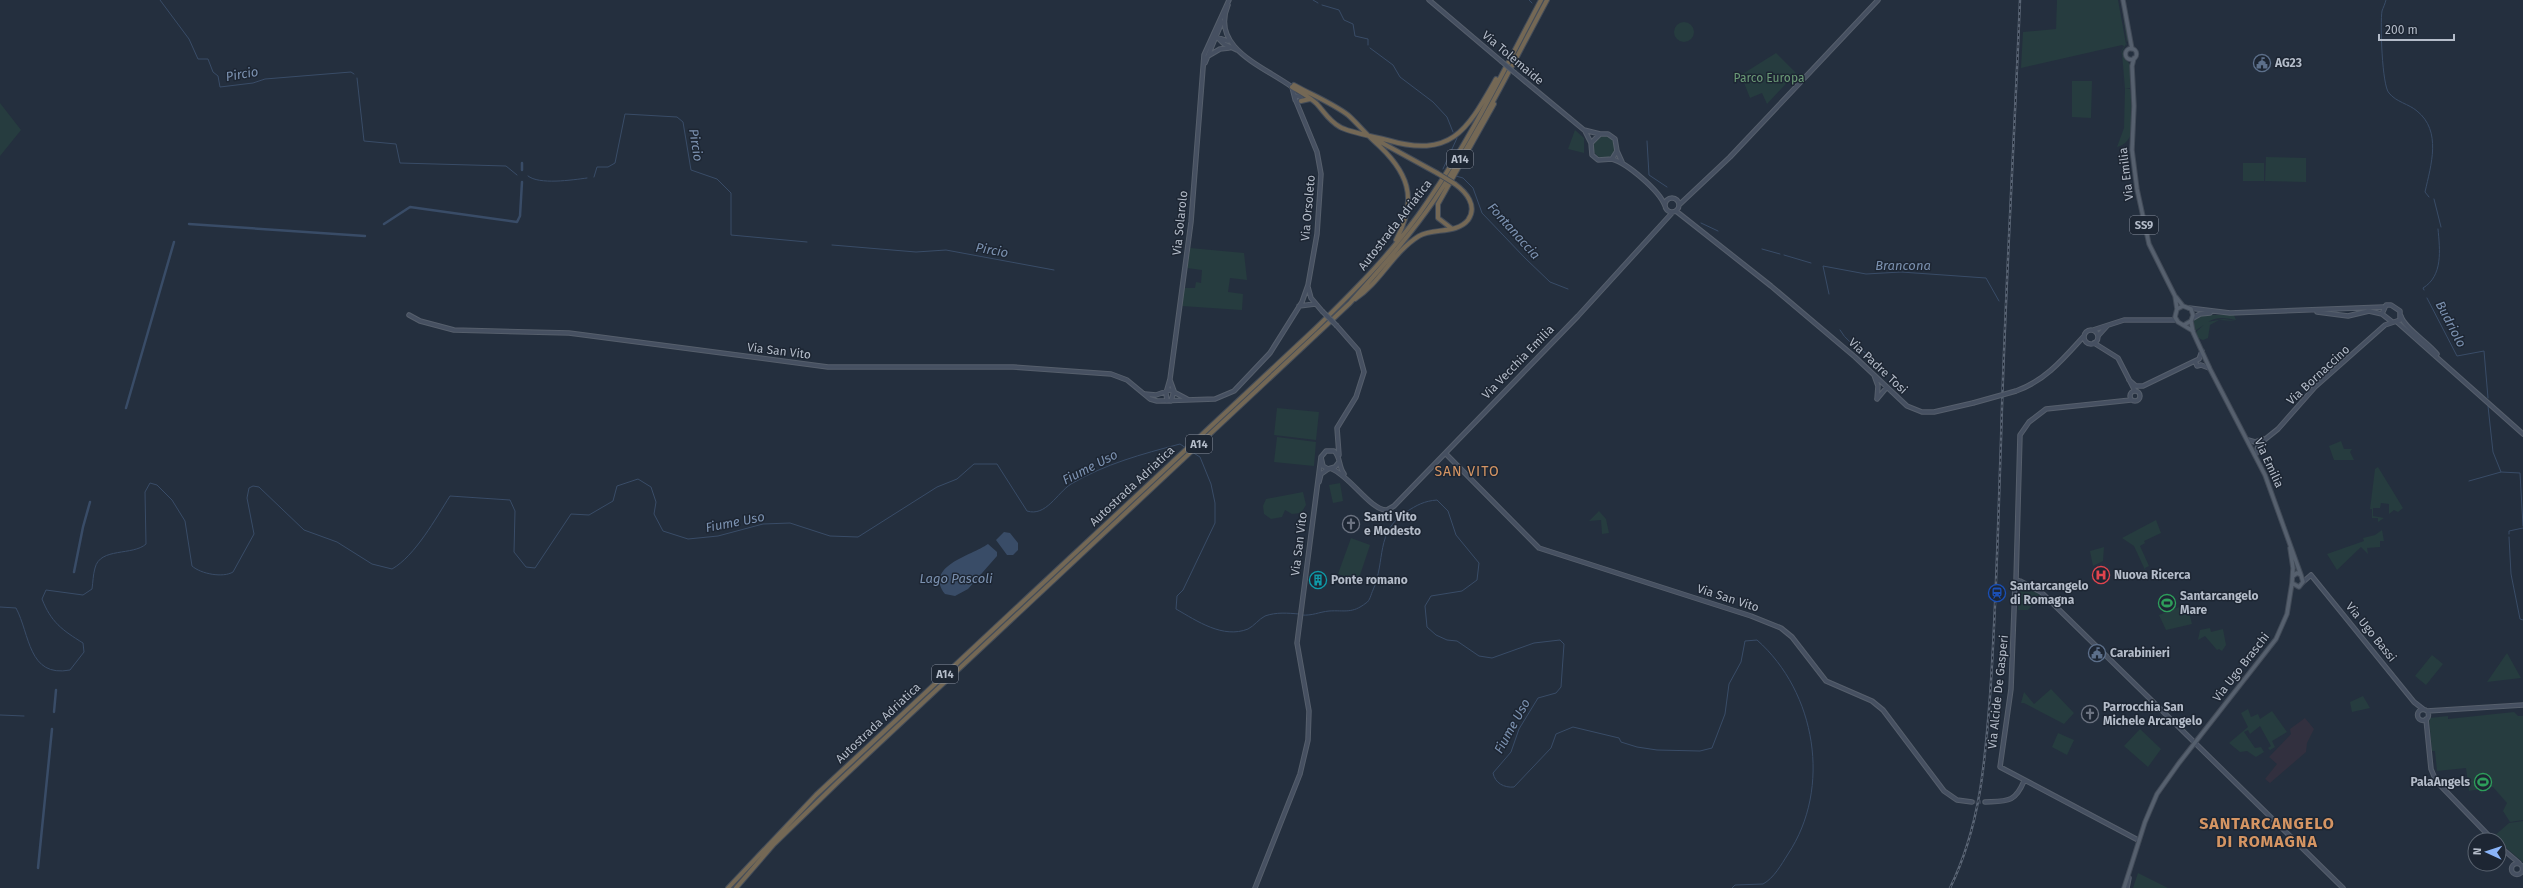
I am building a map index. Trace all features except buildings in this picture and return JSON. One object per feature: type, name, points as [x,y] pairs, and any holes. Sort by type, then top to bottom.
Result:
[{"type":"highway","name":"Autostrada Adriatica","points":[[728,888],[816,795],[1315,329],[1388,254],[1450,168],[1541,0]]},
{"type":"highway","name":"Autostrada Adriatica","points":[[736,888],[774,844],[838,781],[1350,303],[1402,244],[1434,200],[1462,157],[1546,0]]},
{"type":"highway","points":[[1293,86],[1311,99],[1328,120],[1340,127],[1370,136],[1420,146],[1444,143],[1454,138],[1474,117],[1521,38]]},
{"type":"highway","points":[[1451,228],[1438,218],[1438,204],[1476,140],[1508,73]]},
{"type":"highway","points":[[1293,86],[1348,115],[1398,166],[1408,195],[1406,220],[1388,254]]},
{"type":"highway","points":[[1298,101],[1311,99]]},
{"type":"highway","points":[[1350,303],[1360,296],[1413,240],[1427,232],[1451,228],[1463,224],[1471,211],[1468,196],[1455,184],[1437,173],[1395,152],[1370,136]]},
{"type":"main road","name":"Via Emilia","points":[[2123,0],[2130,42],[2132,49],[2136,53],[2132,66],[2134,106],[2132,150],[2136,189],[2149,244],[2175,296],[2183,306]]},
{"type":"main road","points":[[2130,42],[2125,55],[2127,58],[2134,58]]},
{"type":"main road","points":[[2127,50],[2132,49]]},
{"type":"main road","name":"Via Emilia","points":[[2127,58],[2132,66]]},
{"type":"main road","name":"Via Emilia","points":[[2175,296],[2177,309]]},
{"type":"main road","points":[[2188,307],[2183,306],[2177,309],[2175,314],[2176,320],[2193,331]]},
{"type":"main road","name":"Via Emilia","points":[[2188,307],[2192,312],[2193,331],[2210,369],[2256,454],[2273,495],[2303,582]]},
{"type":"main road","points":[[2184,325],[2192,320]]},
{"type":"main road","name":"Via Emilia","points":[[2289,541],[2293,576],[2292,583]]},
{"type":"main road","points":[[2293,576],[2297,573],[2301,575]]},
{"type":"main road","points":[[2292,583],[2299,587],[2303,582]]},
{"type":"main road","name":"Via Ugo Braschi","points":[[2291,600],[2292,583]]},
{"type":"main road","name":"Via Ugo Braschi","points":[[2126,888],[2138,840],[2157,794],[2276,639],[2284,622],[2291,600],[2299,587]]},
{"type":"main road","name":"Via Ugo Braschi","points":[[2126,888],[2131,866]]},
{"type":"street","points":[[1229,0],[1223,19],[1225,32],[1230,45]]},
{"type":"street","points":[[1216,37],[1215,30],[1229,0]]},
{"type":"street","name":"Via Tolemaide","points":[[1429,0],[1584,130],[1612,136],[1617,142],[1617,151],[1623,163]]},
{"type":"street","points":[[1674,212],[1878,0]]},
{"type":"street","name":"Via Solarolo","points":[[1203,69],[1223,19]]},
{"type":"street","name":"Via Solarolo","points":[[1169,401],[1166,390],[1170,379],[1191,222],[1204,55],[1215,30]]},
{"type":"street","points":[[1210,40],[1216,37]]},
{"type":"street","points":[[1216,37],[1293,86]]},
{"type":"street","points":[[1207,57],[1216,50],[1230,45]]},
{"type":"street","name":"Via Orsoleto","points":[[1293,86],[1298,101],[1299,112],[1317,152],[1321,174],[1320,212],[1308,285],[1299,306]]},
{"type":"street","name":"Via Tolemaide","points":[[1584,130],[1590,143],[1590,151],[1595,158],[1603,161],[1612,159],[1623,163],[1658,193],[1677,200]]},
{"type":"street","points":[[1590,143],[1600,134]]},
{"type":"street","points":[[1612,159],[1617,151]]},
{"type":"street","name":"Via Tolemaide","points":[[1658,193],[1665,207],[1687,218]]},
{"type":"street","points":[[1687,218],[1677,200],[1689,197]]},
{"type":"street","points":[[1662,224],[1666,201],[1671,198]]},
{"type":"street","name":"Via Vecchia Emilia","points":[[1345,476],[1379,508],[1385,510],[1400,500],[1578,316],[1674,212]]},
{"type":"street","name":"Via Padre Tosi","points":[[1687,218],[1874,374],[1907,406],[1922,412],[1934,412],[2016,391],[2042,379],[2088,330],[2093,330],[2124,320],[2176,320]]},
{"type":"street","name":"Via Orsoleto","points":[[1308,285],[1315,304]]},
{"type":"street","points":[[1299,306],[1315,304],[1322,311],[1358,350],[1364,372],[1356,397],[1340,423],[1335,448],[1324,452],[1321,457],[1321,463],[1345,476]]},
{"type":"street","points":[[2192,320],[2200,314],[2217,312],[2308,312],[2384,307],[2391,305],[2400,311],[2404,323],[2426,341],[2441,360]]},
{"type":"street","name":"Via San Vito","points":[[409,315],[420,321],[454,330],[569,333],[828,367],[901,365],[963,368],[1013,367],[1111,374],[1127,380],[1154,400],[1169,401],[1215,399],[1234,391],[1270,353],[1299,306]]},
{"type":"street","points":[[2188,307],[2217,312]]},
{"type":"street","points":[[2382,314],[2384,307]]},
{"type":"street","points":[[2308,312],[2348,316],[2369,311],[2382,314],[2386,318],[2397,322],[2523,434]]},
{"type":"street","name":"Via Padre Tosi","points":[[2166,319],[2175,314]]},
{"type":"street","points":[[2397,322],[2401,316]]},
{"type":"street","points":[[2385,325],[2386,318]]},
{"type":"street","name":"Via Bornaccino","points":[[2256,454],[2257,447],[2264,439],[2278,429],[2316,387],[2385,325],[2392,321]]},
{"type":"street","points":[[2094,344],[2098,337],[2110,324]]},
{"type":"street","points":[[2093,330],[2103,347]]},
{"type":"street","points":[[2084,336],[2086,342]]},
{"type":"street","points":[[2077,343],[2086,342],[2103,347],[2118,358],[2135,393],[2137,401],[2124,400],[2046,409],[2029,422],[2020,434],[2016,574],[2018,583],[2025,584],[2039,590],[2343,888]]},
{"type":"street","points":[[2124,400],[2135,393],[2142,386],[2199,359],[2202,351]]},
{"type":"street","points":[[2195,361],[2197,366],[2202,365],[2210,369]]},
{"type":"street","points":[[1874,374],[1878,390],[1878,399],[1888,387]]},
{"type":"street","name":"Via Solarolo","points":[[1170,379],[1174,392]]},
{"type":"street","points":[[2129,380],[2136,386],[2142,386]]},
{"type":"street","points":[[1878,390],[1888,387]]},
{"type":"street","name":"Via San Vito","points":[[1145,394],[1156,395],[1166,390],[1188,399]]},
{"type":"street","points":[[1169,401],[1174,392]]},
{"type":"street","points":[[2131,400],[2135,393]]},
{"type":"street","points":[[1883,394],[1894,394]]},
{"type":"street","points":[[1337,438],[1339,462],[1345,476]]},
{"type":"street","points":[[2248,440],[2255,442],[2264,439]]},
{"type":"street","points":[[1331,450],[1339,455]]},
{"type":"street","name":"Via San Vito","points":[[1446,454],[1539,548],[1751,616],[1781,628],[1792,638],[1826,681],[1872,701],[1883,710],[1944,792],[1958,800],[1972,802]]},
{"type":"street","name":"Via San Vito","points":[[1255,888],[1300,774],[1308,740],[1310,720],[1306,686],[1297,648],[1321,457]]},
{"type":"street","points":[[1330,469],[1339,462]]},
{"type":"street","name":"Via San Vito","points":[[1317,485],[1321,474],[1330,469]]},
{"type":"street","points":[[2301,575],[2311,575]]},
{"type":"street","points":[[2303,582],[2311,575]]},
{"type":"street","name":"Via Ugo Bassi","points":[[2311,575],[2414,702],[2423,709]]},
{"type":"street","name":"Via Alcide De Gasperi","points":[[2018,583],[2016,592],[2011,689],[2000,766],[2001,769],[2026,782]]},
{"type":"street","name":"Via Ugo Bassi","points":[[2414,702],[2418,711]]},
{"type":"street","points":[[2426,729],[2418,717],[2418,711],[2423,709],[2438,712],[2523,705]]},
{"type":"street","points":[[2427,711],[2426,729],[2431,769],[2436,781],[2485,832]]},
{"type":"street","points":[[2421,720],[2438,712]]},
{"type":"street","points":[[1985,802],[2008,801],[2015,797],[2026,782],[2138,840]]},
{"type":"street","points":[[2508,855],[2519,863],[2522,870],[2513,874],[2508,855]]},
{"type":"street","points":[[2511,867],[2519,863]]},
{"type":"shaded area","points":[[2305,718],[2314,729],[2307,743],[2306,752],[2270,783],[2265,779],[2277,764],[2269,757],[2291,734],[2290,729]]},
{"type":"green space","points":[[2057,0],[2118,0],[2126,44],[2121,53],[2124,46],[2122,45],[2021,68],[2023,32],[2056,29]]},
{"type":"green space","points":[[2121,0],[2128,39],[2127,43]]},
{"type":"green space","points":[[1684,22],[1691,25],[1694,32],[1691,39],[1684,42],[1677,39],[1674,32],[1677,25]]},
{"type":"green space","points":[[2125,47],[2123,54],[2130,65],[2130,88],[2125,89],[2122,53]]},
{"type":"green space","name":"Parco Europa","points":[[1776,53],[1796,73],[1767,104],[1762,93],[1750,98],[1741,75]]},
{"type":"green space","points":[[2072,81],[2092,81],[2091,118],[2072,117]]},
{"type":"green space","points":[[2125,89],[2130,89],[2133,114],[2132,131],[2124,144],[2117,147],[2124,128]]},
{"type":"green space","points":[[0,103],[21,130],[0,156]]},
{"type":"green space","points":[[1575,130],[1584,138],[1584,153],[1568,149]]},
{"type":"green space","points":[[1604,136],[1612,139],[1615,147],[1612,155],[1604,158],[1596,155],[1593,147],[1596,139]]},
{"type":"green space","points":[[2266,157],[2306,158],[2306,182],[2265,181]]},
{"type":"green space","points":[[2243,163],[2264,163],[2264,181],[2243,181]]},
{"type":"green space","points":[[1190,248],[1244,253],[1247,280],[1230,278],[1228,292],[1243,294],[1242,310],[1182,306],[1184,288],[1195,288],[1196,282],[1201,283],[1202,270],[1187,268]]},
{"type":"green space","points":[[2202,315],[2234,315],[2236,320],[2223,318],[2214,319],[2195,331],[2193,323],[2195,318]]},
{"type":"green space","points":[[2224,319],[2236,321],[2219,320],[2210,325],[2208,338],[2203,340],[2198,338],[2196,332],[2207,322]]},
{"type":"green space","points":[[1277,408],[1319,412],[1316,440],[1274,435]]},
{"type":"green space","points":[[1277,437],[1316,442],[1314,466],[1274,462]]},
{"type":"green space","points":[[2341,441],[2344,449],[2352,449],[2350,452],[2354,460],[2334,460],[2329,446]]},
{"type":"green space","points":[[2378,467],[2403,508],[2398,512],[2394,510],[2389,514],[2389,504],[2381,503],[2380,508],[2373,508],[2373,516],[2384,518],[2378,522],[2378,518],[2372,518],[2372,509],[2370,509],[2375,469]]},
{"type":"green space","points":[[1340,483],[1343,501],[1333,503],[1329,485]]},
{"type":"green space","points":[[1303,492],[1306,505],[1301,513],[1292,514],[1285,510],[1282,517],[1271,519],[1264,514],[1263,506],[1266,499]]},
{"type":"green space","points":[[1599,511],[1606,519],[1609,533],[1602,534],[1601,520],[1589,521]]},
{"type":"green space","points":[[2156,520],[2161,533],[2144,541],[2145,543],[2140,546],[2149,566],[2145,568],[2146,572],[2134,546],[2122,538]]},
{"type":"green space","points":[[2382,530],[2384,541],[2380,541],[2380,547],[2367,548],[2368,554],[2361,547],[2337,570],[2327,554],[2364,541],[2363,538],[2375,535]]},
{"type":"green space","points":[[1351,538],[1370,545],[1358,581],[1338,574]]},
{"type":"green space","points":[[2104,547],[2103,561],[2093,566],[2090,551]]},
{"type":"green space","points":[[2020,588],[2031,588],[2041,596],[2028,610],[2018,610]]},
{"type":"green space","points":[[2187,604],[2192,624],[2166,630],[2159,615]]},
{"type":"green space","points":[[2210,628],[2211,632],[2223,629],[2226,645],[2222,651],[2219,649],[2217,650],[2205,636],[2198,640],[2200,630]]},
{"type":"green space","points":[[2507,653],[2521,678],[2487,682]]},
{"type":"green space","points":[[2432,655],[2443,664],[2426,685],[2415,676]]},
{"type":"green space","points":[[2051,689],[2074,713],[2064,724],[2024,703],[2021,703],[2024,692],[2034,704]]},
{"type":"green space","points":[[2363,696],[2370,708],[2352,712],[2350,702]]},
{"type":"green space","points":[[2248,709],[2251,717],[2258,714],[2260,719],[2272,711],[2287,732],[2272,741],[2275,747],[2270,750],[2268,748],[2271,746],[2260,726],[2250,734],[2248,730],[2244,732],[2255,748],[2261,747],[2264,752],[2256,757],[2247,751],[2240,752],[2229,743],[2248,727],[2241,713]]},
{"type":"green space","points":[[2514,712],[2518,716],[2523,716],[2523,820],[2510,822],[2503,811],[2507,803],[2493,787],[2484,788],[2481,794],[2480,789],[2469,791],[2466,768],[2437,771],[2435,751],[2432,751],[2429,718],[2448,716],[2448,719]]},
{"type":"green space","points":[[2140,729],[2161,749],[2148,767],[2124,746]]},
{"type":"green space","points":[[2058,733],[2074,740],[2067,755],[2052,747]]},
{"type":"green space","points":[[2523,821],[2523,862],[2507,849],[2507,832],[2499,832],[2509,823]]},
{"type":"green space","points":[[2138,873],[2168,888],[2133,888]]},
{"type":"water","points":[[1004,532],[1010,533],[1018,543],[1018,550],[1013,555],[1007,555],[996,540]]},
{"type":"water","name":"Lago Pascoli","points":[[988,544],[997,552],[997,556],[968,589],[955,596],[945,594],[940,584],[940,576],[945,569],[952,563]]},
{"type":"waterway","name":"Pircio","points":[[160,0],[189,39],[198,59],[208,59],[213,72],[218,76],[220,87],[253,83],[265,79],[351,72],[354,74]]},
{"type":"waterway","name":"Fontanaccia","points":[[1313,0],[1318,3]]},
{"type":"waterway","name":"Brancona","points":[[1529,0],[1532,3]]},
{"type":"waterway","name":"Budriolo","points":[[2386,0],[2382,11],[2381,28],[2385,79],[2389,93],[2395,99],[2417,111],[2425,119],[2430,128],[2433,149],[2425,192],[2429,197]]},
{"type":"waterway","name":"Fontanaccia","points":[[1322,5],[1339,10],[1344,20],[1353,24],[1355,36],[1368,39],[1368,45]]},
{"type":"waterway","name":"Fontanaccia","points":[[1370,48],[1393,65],[1400,77],[1433,102],[1447,117],[1453,132]]},
{"type":"waterway","name":"Pircio","points":[[357,78],[364,141],[396,144],[400,163],[506,166],[517,175]]},
{"type":"waterway","name":"Pircio","points":[[594,177],[597,167],[608,167],[615,163],[625,114],[677,117],[683,122],[691,170],[717,179],[731,193],[731,235],[807,242]]},
{"type":"waterway","name":"Fontanaccia","points":[[1443,169],[1457,138]]},
{"type":"waterway","name":"Brancona","points":[[1647,141],[1649,175],[1667,187]]},
{"type":"waterway","points":[[522,163],[522,170]]},
{"type":"waterway","name":"Pircio","points":[[528,176],[533,179],[548,181],[565,181],[587,178]]},
{"type":"waterway","name":"Fontanaccia","points":[[1456,176],[1463,178],[1473,188],[1482,213],[1525,258],[1550,282],[1568,289]]},
{"type":"waterway","points":[[384,224],[410,207],[517,222],[520,216],[522,182]]},
{"type":"waterway","name":"Budriolo","points":[[2434,199],[2441,227]]},
{"type":"waterway","name":"Brancona","points":[[1701,223],[1718,231]]},
{"type":"waterway","points":[[189,224],[365,236]]},
{"type":"waterway","name":"Budriolo","points":[[2424,290],[2423,288],[2434,277],[2439,262],[2438,229]]},
{"type":"waterway","points":[[126,408],[174,242]]},
{"type":"waterway","name":"Pircio","points":[[832,245],[916,252],[946,250],[1054,270]]},
{"type":"waterway","name":"Brancona","points":[[1762,249],[1780,254]]},
{"type":"waterway","name":"Brancona","points":[[1784,255],[1811,263]]},
{"type":"waterway","name":"Brancona","points":[[1829,294],[1823,266],[1866,274],[1901,272],[1986,278],[1999,301]]},
{"type":"waterway","name":"Budriolo","points":[[2427,298],[2457,356],[2484,351],[2488,398]]},
{"type":"waterway","name":"Brancona","points":[[1840,330],[1850,342],[1876,361],[1885,373]]},
{"type":"waterway","name":"Budriolo","points":[[2469,481],[2501,472],[2493,452],[2488,406]]},
{"type":"waterway","name":"Fiume Uso","points":[[0,607],[16,608],[21,618],[32,652],[38,661],[46,667],[56,671],[70,670],[84,652],[83,643],[69,634],[53,620],[42,599],[46,590],[83,595],[92,589],[93,576],[98,561],[110,554],[133,550],[146,544],[145,492],[150,483],[157,485],[172,500],[185,521],[192,566],[206,573],[224,575],[233,572],[254,534],[247,498],[249,488],[253,486],[259,487],[304,530],[337,542],[372,564],[392,569],[401,563],[417,546],[450,496],[510,500],[515,511],[514,552],[526,567],[535,568],[571,514],[589,515],[613,501],[617,486],[638,479],[651,487],[656,502],[654,514],[663,531],[688,539],[718,536],[763,524],[790,523],[830,536],[858,537],[937,487],[957,479],[974,464],[997,464],[1027,511],[1034,512],[1040,511],[1046,507],[1071,484],[1110,465],[1180,444],[1186,448]]},
{"type":"waterway","name":"Fiume Uso","points":[[1192,452],[1200,457],[1211,484],[1215,503],[1215,523],[1183,590],[1177,596],[1176,609],[1210,627],[1229,632],[1239,632],[1248,629],[1265,616],[1282,613],[1299,614]]},
{"type":"waterway","name":"Budriolo","points":[[2501,472],[2520,473],[2523,526]]},
{"type":"waterway","name":"Fiume Uso","points":[[1302,615],[1329,611],[1352,610],[1357,609],[1367,602],[1377,579],[1385,538],[1390,528],[1396,520],[1417,505],[1424,502],[1437,500],[1448,511],[1456,535],[1479,563],[1477,580],[1462,591],[1431,596],[1425,606],[1427,627],[1436,635],[1447,640],[1457,641],[1479,656],[1492,658],[1534,643],[1560,640],[1564,644],[1561,687],[1556,693],[1538,698],[1519,729],[1511,752],[1493,773],[1494,777],[1500,784],[1510,787],[1514,787],[1551,748],[1556,734],[1573,727],[1619,738],[1621,742],[1637,747],[1657,750],[1700,751],[1712,748],[1725,714],[1729,684],[1741,662],[1745,641],[1757,640],[1777,661],[1793,686],[1804,713],[1811,742],[1813,771],[1810,800],[1802,828],[1780,867],[1774,875],[1763,884],[1735,885],[1732,888]]},
{"type":"waterway","points":[[74,572],[83,527],[90,502]]},
{"type":"waterway","name":"Budriolo","points":[[2509,534],[2509,531],[2523,528]]},
{"type":"waterway","name":"Budriolo","points":[[2509,537],[2511,574],[2520,619],[2523,620]]},
{"type":"waterway","points":[[54,712],[56,690]]},
{"type":"waterway","points":[[0,715],[24,716]]},
{"type":"waterway","points":[[38,868],[52,729]]},
{"type":"tunnel","points":[[1972,802],[1985,802]]},
{"type":"railway","points":[[1950,888],[1960,865],[1975,818],[1983,770],[1988,721],[1995,600],[2005,330],[2020,0]]},
{"type":"place","name":"AG23","points":[[2262,63]]},
{"type":"place","name":"Santi Vito e Modesto","points":[[1351,524]]},
{"type":"place","name":"Nuova Ricerca","points":[[2101,575]]},
{"type":"place","name":"Ponte romano","points":[[1318,580]]},
{"type":"place","name":"Santarcangelo di Romagna","points":[[1997,593]]},
{"type":"place","name":"Santarcangelo Mare","points":[[2167,603]]},
{"type":"place","name":"Carabinieri","points":[[2097,653]]},
{"type":"place","name":"Parrocchia San Michele Arcangelo","points":[[2090,714]]},
{"type":"place","name":"PalaAngels","points":[[2483,782]]},
{"type":"district","name":"SAN VITO","points":[[1467,471]]},
{"type":"district","name":"SANTARCANGELO DI ROMAGNA","points":[[2267,832]]}]
